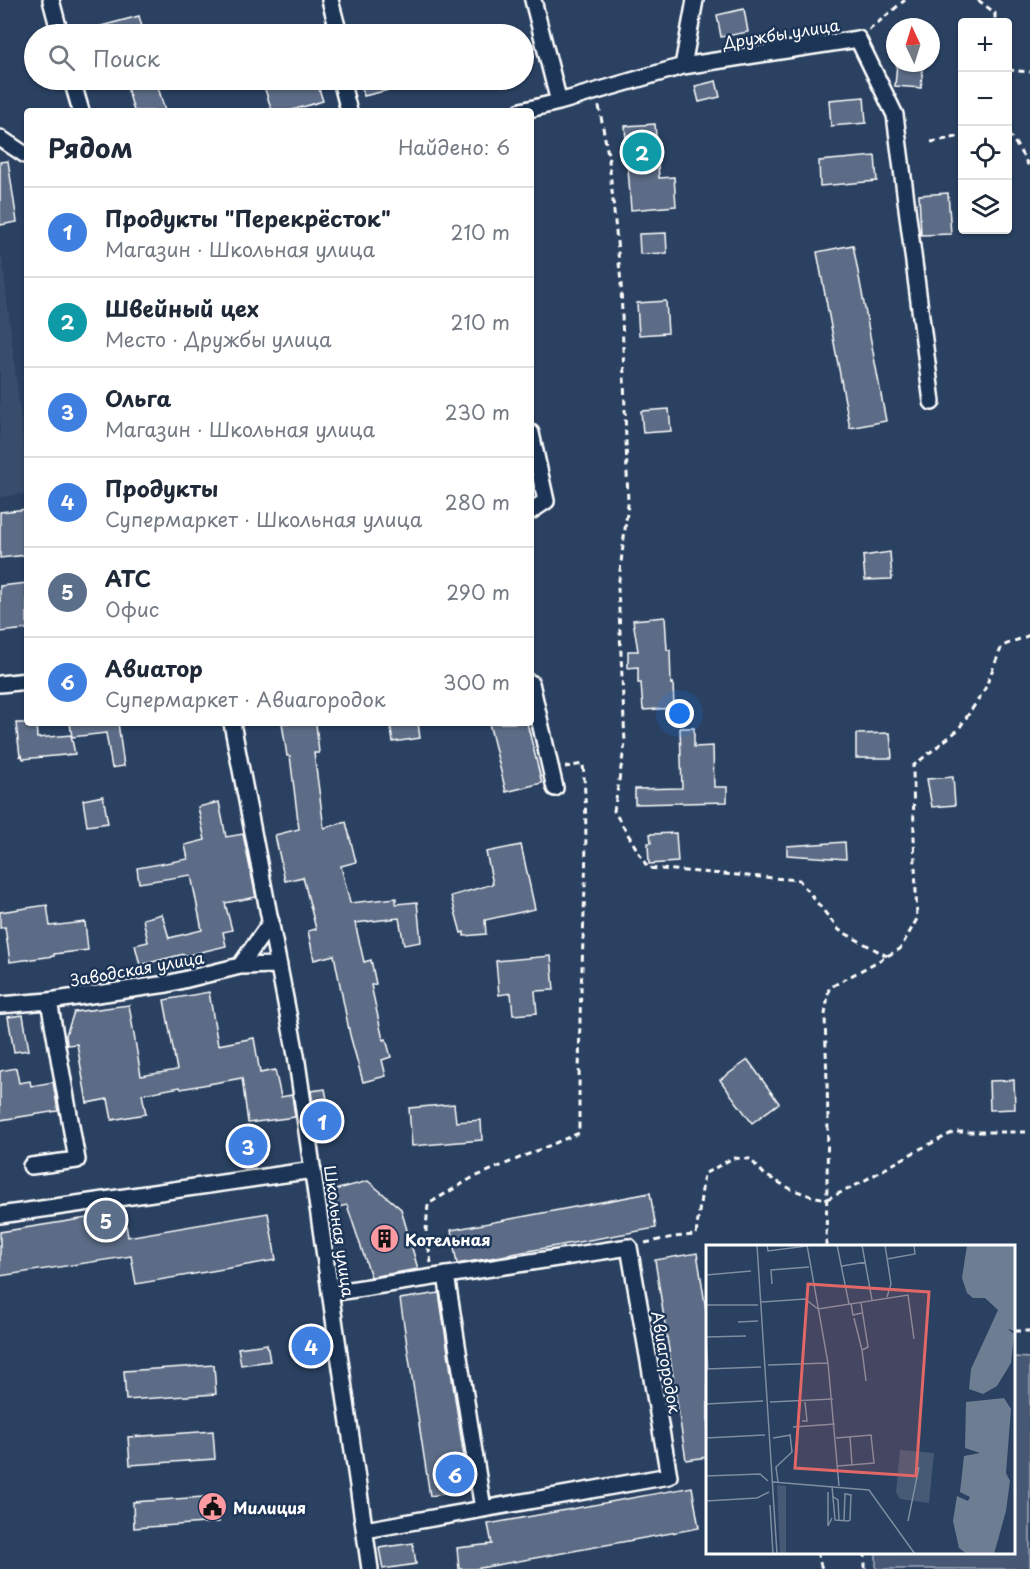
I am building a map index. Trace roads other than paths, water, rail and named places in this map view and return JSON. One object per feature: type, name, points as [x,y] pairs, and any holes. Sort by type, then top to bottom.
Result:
[{"type":"street","points":[[51,0],[57,24]]},
{"type":"street","points":[[330,0],[336,24]]},
{"type":"street","points":[[533,0],[559,102]]},
{"type":"street","points":[[683,66],[695,0]]},
{"type":"street","name":"Дружбы улица","points":[[534,108],[683,66],[858,39],[895,115],[932,402]]},
{"type":"street","points":[[75,90],[80,108]]},
{"type":"street","points":[[344,90],[348,108]]},
{"type":"street","points":[[0,138],[24,154]]},
{"type":"street","points":[[534,447],[546,501],[534,509]]},
{"type":"street","points":[[0,684],[24,681]]},
{"type":"street","points":[[534,696],[555,788]]},
{"type":"street","name":"Школьная улица","points":[[233,726],[296,1055],[370,1569]]},
{"type":"street","points":[[240,966],[271,922]]},
{"type":"street","name":"Заводская улица","points":[[0,1005],[167,984],[240,966],[279,965]]},
{"type":"street","points":[[31,1166],[77,1160],[50,1000]]},
{"type":"street","points":[[0,1215],[313,1170]]},
{"type":"street","name":"Авиагородок","points":[[365,1530],[669,1476],[629,1247],[440,1276]]},
{"type":"street","points":[[330,1293],[440,1276],[483,1509]]},
{"type":"place","name":"Швейный цех","points":[[642,152]]},
{"type":"place","name":"Продукты \"Перекрёсток\"","points":[[322,1121]]},
{"type":"place","name":"Ольга","points":[[248,1146]]},
{"type":"place","name":"АТС","points":[[106,1220]]},
{"type":"place","name":"Котельная","points":[[384,1239]]},
{"type":"place","name":"Продукты","points":[[311,1346]]},
{"type":"place","name":"Авиатор","points":[[455,1474]]},
{"type":"place","name":"Милиция","points":[[212,1507]]}]
